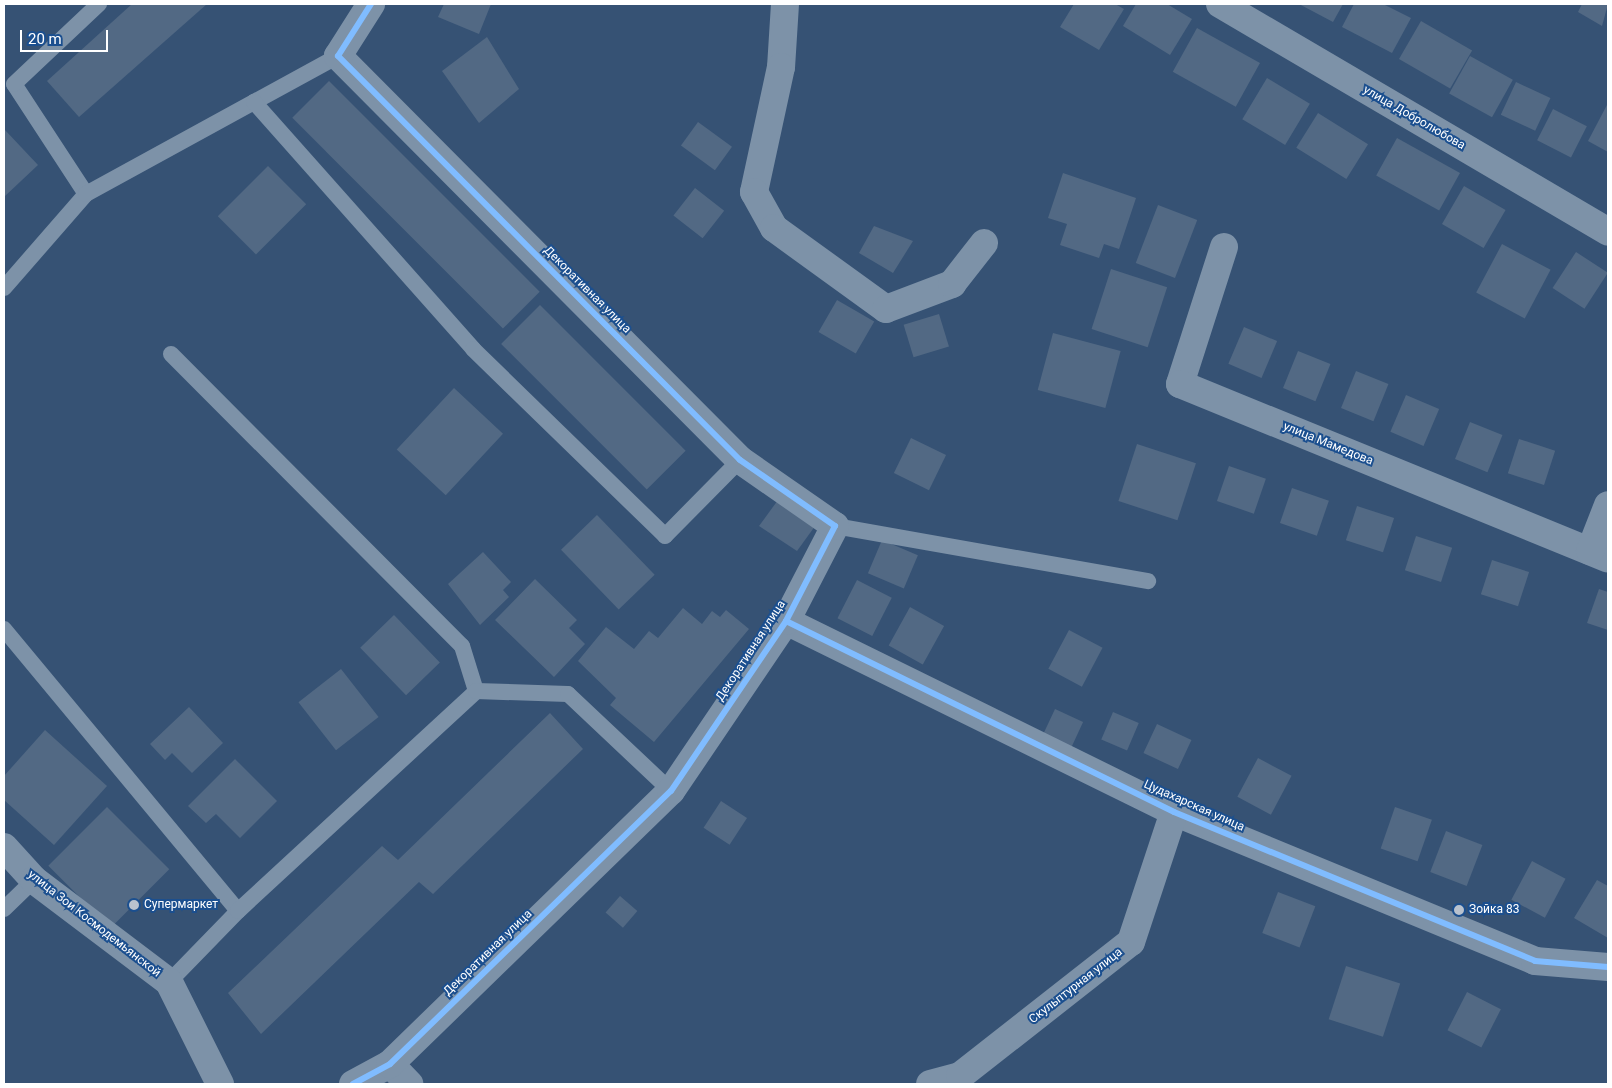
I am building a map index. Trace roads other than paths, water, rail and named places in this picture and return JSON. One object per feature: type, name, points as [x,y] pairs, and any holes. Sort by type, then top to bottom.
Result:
[{"type":"street","points":[[338,56],[371,4]]},
{"type":"street","points":[[785,4],[781,67],[754,192],[774,228],[886,309],[952,284],[984,243]]},
{"type":"street","name":"улица Добролюбова","points":[[1220,4],[1608,232]]},
{"type":"street","name":"Декоративная улица","points":[[338,56],[740,460],[834,526],[786,621],[671,791],[390,1064],[353,1084]]},
{"type":"street","name":"улица Мамедова","points":[[1224,247],[1180,384],[1599,555]]},
{"type":"street","points":[[1599,555],[1608,505]]},
{"type":"street","name":"Цудахарская улица","points":[[786,621],[1174,812],[1536,961],[1608,967]]},
{"type":"street","name":"Скульптурная улица","points":[[930,1084],[967,1080],[1132,942],[1174,812]]},
{"type":"street","name":"улица Зои Космодемьянской","points":[[4,847],[34,880],[169,982],[220,1084]]},
{"type":"street","points":[[390,1064],[410,1084]]},
{"type":"lane","points":[[86,194],[14,84],[99,4]]},
{"type":"lane","points":[[4,288],[86,194],[338,56]]},
{"type":"lane","points":[[254,102],[473,349],[665,536],[740,460]]},
{"type":"lane","points":[[172,354],[462,646],[476,691]]},
{"type":"lane","name":"Декоративная улица","points":[[834,526],[1148,582]]},
{"type":"lane","points":[[4,629],[238,911]]},
{"type":"lane","points":[[169,982],[238,911],[476,691],[568,694],[671,791]]},
{"type":"lane","points":[[4,909],[34,880]]},
{"type":"place","name":"Супермаркет","points":[[134,905]]},
{"type":"place","name":"Зойка 83","points":[[1459,910]]}]
